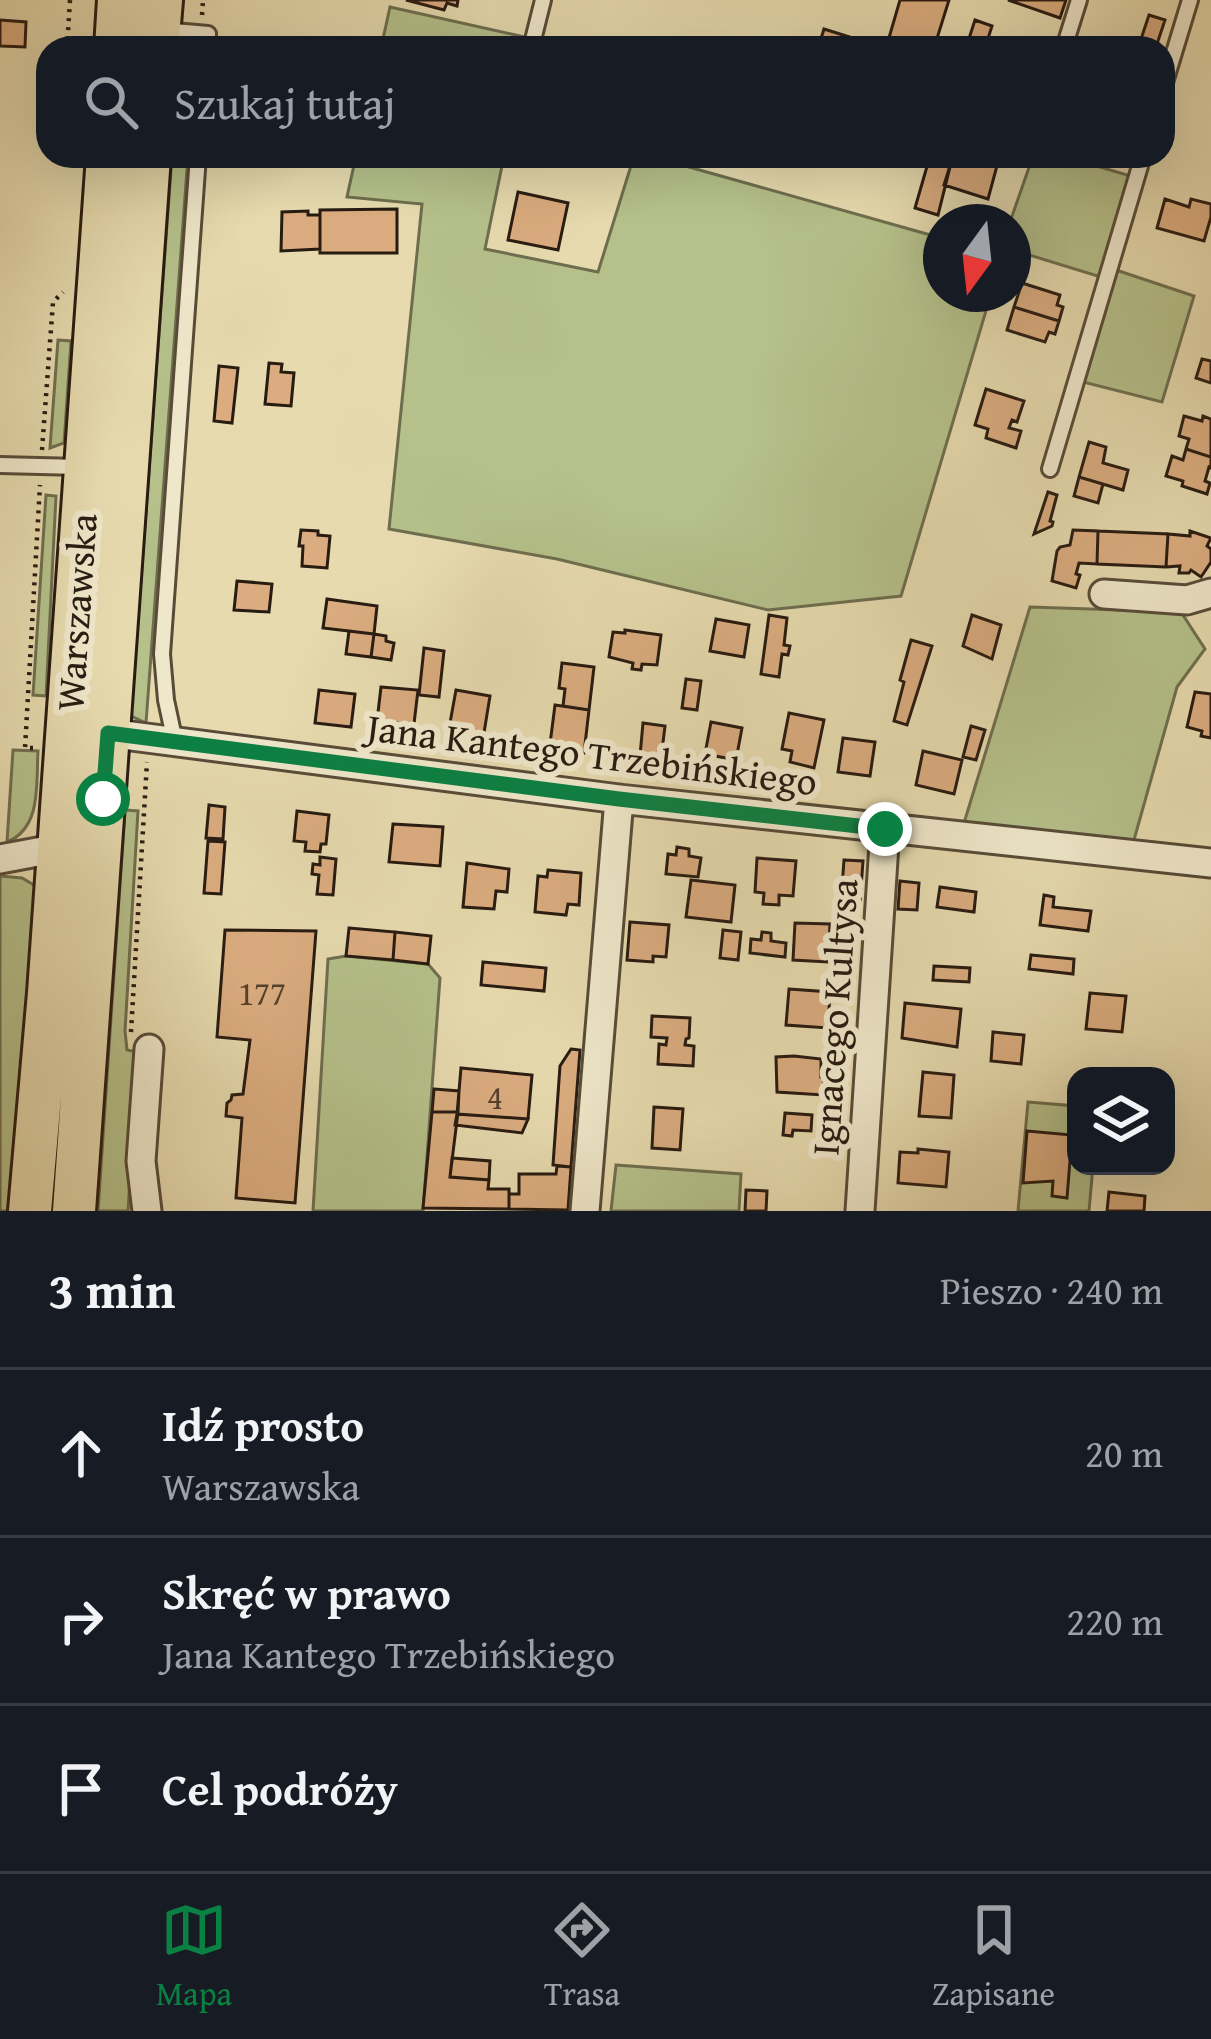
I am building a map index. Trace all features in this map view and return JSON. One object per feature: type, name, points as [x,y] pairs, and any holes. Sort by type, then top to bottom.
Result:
[{"type":"main road","points":[[117,36],[119,0]]},
{"type":"main road","name":"Warszawska","points":[[30,1211],[107,168]]},
{"type":"main road","name":"Warszawska","points":[[74,1211],[144,738],[149,168]]},
{"type":"street","points":[[1104,594],[1187,600],[1211,593]]},
{"type":"street","name":"Jana Kantego Trzebińskiego","points":[[144,738],[619,799],[1211,863]]},
{"type":"street","points":[[585,1211],[619,799]]},
{"type":"street","name":"Ignacego Kultysa","points":[[860,1211],[885,829]]},
{"type":"street","points":[[0,859],[59,848]]},
{"type":"street","points":[[147,1211],[142,1161],[149,1049]]},
{"type":"lane","points":[[534,36],[543,0]]},
{"type":"lane","points":[[1068,36],[1079,0]]},
{"type":"lane","points":[[1175,49],[1190,0]]},
{"type":"lane","points":[[159,26],[208,36]]},
{"type":"lane","points":[[144,738],[166,700],[162,654],[197,168]]},
{"type":"lane","points":[[1050,469],[1139,168]]},
{"type":"lane","points":[[0,464],[86,468]]},
{"type":"path","points":[[68,36],[70,0]]},
{"type":"path","points":[[144,738],[130,1042],[149,1049]]},
{"type":"green space","points":[[390,7],[520,36],[384,36]]},
{"type":"green space","points":[[171,168],[187,168],[146,723],[131,716]]},
{"type":"green space","points":[[353,168],[502,168],[485,249],[598,272],[630,168],[693,168],[923,233],[923,312],[986,312],[901,596],[768,610],[557,559],[389,529],[422,204],[347,197]]},
{"type":"green space","points":[[1029,168],[1104,168],[1144,180],[1116,270],[1194,296],[1162,402],[1083,382],[1114,281],[1031,256],[1031,204],[1016,204]]},
{"type":"green space","points":[[58,340],[71,341],[64,443],[50,448]]},
{"type":"green space","points":[[46,495],[56,496],[46,696],[33,695]]},
{"type":"green space","points":[[1030,607],[1181,612],[1205,649],[1177,687],[1134,840],[964,823]]},
{"type":"green space","points":[[13,750],[38,751],[37,790],[26,826],[7,842]]},
{"type":"green space","points":[[125,810],[138,811],[125,1031],[127,1050],[138,1052],[128,1211],[98,1211]]},
{"type":"green space","points":[[0,876],[22,878],[39,888],[10,1211],[0,1211]]},
{"type":"green space","points":[[346,956],[428,964],[440,978],[423,1211],[313,1211],[328,959]]},
{"type":"green space","points":[[1028,1102],[1067,1105],[1067,1175],[1092,1175],[1089,1211],[1018,1211]]},
{"type":"green space","points":[[616,1165],[741,1174],[739,1211],[611,1211]]},
{"type":"building","points":[[406,0],[458,0],[457,6],[447,3],[444,10]]},
{"type":"building","points":[[900,0],[949,0],[938,36],[890,36]]},
{"type":"building","points":[[1008,0],[1066,0],[1060,18]]},
{"type":"building","points":[[1149,15],[1165,20],[1160,36],[1142,36]]},
{"type":"building","points":[[0,20],[26,22],[25,47],[0,46]]},
{"type":"building","points":[[975,20],[992,26],[989,36],[970,36]]},
{"type":"building","points":[[927,168],[950,168],[941,204],[923,204],[923,210],[915,208]]},
{"type":"building","points":[[949,168],[996,168],[988,199],[944,185]]},
{"type":"building","points":[[518,192],[568,203],[558,250],[508,240]]},
{"type":"building","points":[[1165,199],[1189,207],[1191,199],[1211,204],[1204,241],[1157,228]]},
{"type":"building","points":[[397,209],[397,253],[320,253],[320,210]]},
{"type":"building","points":[[308,211],[308,215],[320,215],[320,249],[281,251],[282,212]]},
{"type":"building","points":[[1031,286],[1060,295],[1059,321],[1030,312]]},
{"type":"building","points":[[1012,312],[1059,321],[1055,334],[1049,332],[1045,342],[1007,330]]},
{"type":"building","points":[[1202,359],[1211,361],[1211,383],[1196,378]]},
{"type":"building","points":[[269,363],[282,364],[281,372],[294,373],[291,406],[265,404]]},
{"type":"building","points":[[219,366],[238,368],[232,423],[214,421]]},
{"type":"building","points":[[986,389],[1024,401],[1017,422],[1012,420],[1009,428],[1021,431],[1016,448],[986,438],[988,429],[975,425]]},
{"type":"building","points":[[1184,416],[1211,419],[1211,457],[1186,449],[1189,439],[1179,436]]},
{"type":"building","points":[[1089,442],[1106,447],[1103,463],[1128,470],[1123,490],[1079,477]]},
{"type":"building","points":[[1186,449],[1211,457],[1207,494],[1166,476],[1172,456],[1183,460]]},
{"type":"building","points":[[1079,477],[1103,484],[1098,503],[1074,496]]},
{"type":"building","points":[[1048,492],[1057,495],[1052,526],[1034,534]]},
{"type":"building","points":[[301,530],[330,536],[327,568],[302,566]]},
{"type":"building","points":[[1073,530],[1098,531],[1097,564],[1079,563],[1076,588],[1052,581],[1057,551],[1070,545]]},
{"type":"building","points":[[1098,531],[1168,534],[1166,567],[1097,564]]},
{"type":"building","points":[[1190,531],[1211,538],[1207,546],[1211,562],[1201,577],[1191,570],[1179,573],[1180,566],[1166,567],[1168,534],[1190,536]]},
{"type":"building","points":[[237,581],[272,584],[269,612],[234,610]]},
{"type":"building","points":[[327,599],[377,606],[374,634],[323,628]]},
{"type":"building","points":[[769,615],[787,618],[784,645],[790,646],[788,655],[782,654],[779,677],[761,674]]},
{"type":"building","points":[[972,615],[1001,625],[992,659],[963,646]]},
{"type":"building","points":[[716,619],[749,625],[744,657],[710,651]]},
{"type":"building","points":[[349,631],[374,634],[371,657],[346,654]]},
{"type":"building","points":[[613,632],[661,635],[657,665],[632,669],[633,663],[609,657]]},
{"type":"building","points":[[374,634],[394,643],[391,660],[371,657]]},
{"type":"building","points":[[911,640],[932,646],[907,725],[894,721]]},
{"type":"building","points":[[424,648],[444,651],[439,697],[419,695]]},
{"type":"building","points":[[562,663],[594,667],[589,710],[563,706]]},
{"type":"building","points":[[686,679],[701,681],[697,710],[682,708]]},
{"type":"building","points":[[381,687],[418,690],[414,724],[377,721]]},
{"type":"building","points":[[319,690],[355,694],[351,727],[315,723]]},
{"type":"building","points":[[456,690],[490,696],[483,739],[448,734]]},
{"type":"building","points":[[1195,692],[1211,694],[1211,738],[1187,727]]},
{"type":"building","points":[[555,705],[589,710],[584,753],[550,744]]},
{"type":"building","points":[[789,713],[824,720],[814,768],[790,762],[792,751],[782,749]]},
{"type":"building","points":[[711,722],[742,728],[736,760],[705,754]]},
{"type":"building","points":[[643,723],[665,726],[661,759],[640,756]]},
{"type":"building","points":[[971,726],[985,730],[976,760],[963,757]]},
{"type":"building","points":[[843,738],[875,742],[870,776],[838,772]]},
{"type":"building","points":[[923,751],[962,760],[954,794],[916,785]]},
{"type":"building","points":[[209,805],[225,807],[223,839],[206,838]]},
{"type":"building","points":[[297,811],[329,815],[326,844],[321,844],[320,852],[305,851],[306,842],[294,841]]},
{"type":"building","points":[[393,824],[443,827],[440,866],[389,862]]},
{"type":"building","points":[[208,841],[225,842],[221,894],[204,893]]},
{"type":"building","points":[[677,847],[701,858],[698,877],[666,874],[668,854],[676,855]]},
{"type":"building","points":[[320,857],[336,859],[333,895],[317,894],[319,875],[312,874]]},
{"type":"building","points":[[757,858],[796,861],[793,896],[779,895],[779,905],[763,904],[764,893],[755,892]]},
{"type":"building","points":[[844,860],[863,861],[860,902],[841,901]]},
{"type":"building","points":[[467,863],[509,869],[507,892],[496,891],[494,909],[463,907]]},
{"type":"building","points":[[548,870],[581,873],[579,905],[568,904],[566,915],[535,912],[538,876],[547,877]]},
{"type":"building","points":[[691,880],[735,885],[731,922],[686,917]]},
{"type":"building","points":[[900,881],[919,883],[917,910],[898,909]]},
{"type":"building","points":[[940,887],[976,892],[974,912],[937,907]]},
{"type":"building","points":[[1044,895],[1054,897],[1053,907],[1091,911],[1088,931],[1040,925]]},
{"type":"building","points":[[630,922],[669,925],[666,957],[653,956],[653,962],[627,960]]},
{"type":"building","points":[[795,923],[830,924],[828,962],[793,960]]},
{"type":"building","points":[[349,928],[395,932],[393,960],[346,956]]},
{"type":"building","points":[[225,930],[316,931],[295,1203],[236,1198],[242,1118],[226,1116],[227,1103],[232,1095],[243,1094],[250,1040],[217,1037]]},
{"type":"building","points":[[723,930],[741,932],[738,960],[720,958]]},
{"type":"building","points":[[395,932],[431,936],[428,964],[393,960]]},
{"type":"building","points":[[762,932],[771,933],[771,941],[786,943],[785,957],[750,953],[751,939],[761,940]]},
{"type":"building","points":[[1031,955],[1074,959],[1073,974],[1029,969]]},
{"type":"building","points":[[483,962],[546,968],[544,991],[481,985]]},
{"type":"building","points":[[934,966],[970,968],[969,982],[933,980]]},
{"type":"building","points":[[789,989],[830,992],[828,1028],[786,1025]]},
{"type":"building","points":[[1090,993],[1126,996],[1122,1032],[1086,1029]]},
{"type":"building","points":[[905,1003],[961,1009],[957,1047],[902,1038]]},
{"type":"building","points":[[652,1016],[690,1018],[685,1045],[694,1046],[693,1066],[658,1064],[659,1044],[666,1045],[667,1038],[651,1037]]},
{"type":"building","points":[[993,1032],[1024,1035],[1021,1064],[991,1061]]},
{"type":"building","points":[[571,1049],[580,1050],[571,1167],[553,1165],[560,1066]]},
{"type":"building","points":[[776,1057],[821,1059],[823,1095],[777,1092]]},
{"type":"building","points":[[461,1068],[532,1075],[528,1119],[457,1114]]},
{"type":"building","points":[[923,1072],[954,1075],[951,1118],[919,1116]]},
{"type":"building","points":[[434,1089],[459,1091],[458,1112],[432,1112]]},
{"type":"building","points":[[654,1107],[683,1109],[680,1150],[652,1148]]},
{"type":"building","points":[[432,1112],[458,1112],[450,1177],[489,1180],[488,1189],[509,1189],[509,1209],[423,1208]]},
{"type":"building","points":[[785,1113],[812,1115],[811,1131],[783,1135]]},
{"type":"building","points":[[457,1114],[528,1119],[522,1133],[455,1125]]},
{"type":"building","points":[[1027,1131],[1067,1135],[1067,1198],[1052,1196],[1053,1181],[1023,1183]]},
{"type":"building","points":[[918,1149],[949,1152],[946,1187],[898,1183],[900,1152],[918,1153]]},
{"type":"building","points":[[452,1158],[490,1161],[489,1180],[450,1177]]},
{"type":"building","points":[[557,1166],[571,1167],[568,1210],[509,1209],[509,1194],[519,1194],[519,1174],[556,1174]]},
{"type":"building","points":[[746,1190],[767,1191],[766,1211],[745,1211]]},
{"type":"building","points":[[1109,1192],[1145,1196],[1144,1211],[1107,1211]]},
{"type":"route","points":[[103,799],[108,733],[885,829]]}]
